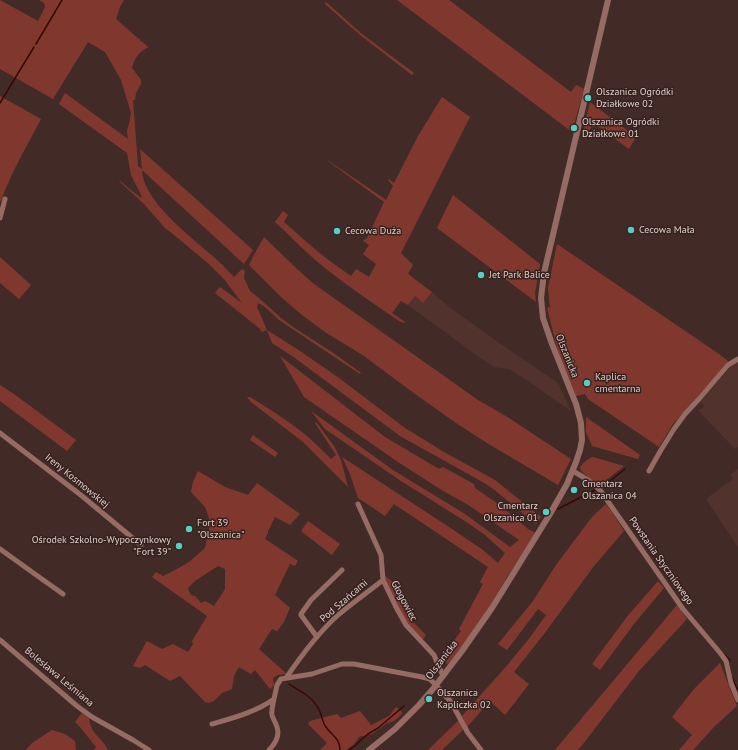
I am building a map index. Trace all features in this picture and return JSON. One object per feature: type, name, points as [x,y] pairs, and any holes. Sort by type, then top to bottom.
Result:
[{"type":"street","name":"Olszanicka","points":[[369,750],[406,719],[423,701],[462,651],[492,608],[558,500],[573,471],[578,456],[581,444],[582,423],[547,331],[542,309],[541,292],[608,0]]},
{"type":"street","points":[[0,218],[5,199]]},
{"type":"street","points":[[649,471],[674,429],[685,414],[700,399],[728,365],[738,359]]},
{"type":"street","name":"Ireny Kosmowskiej","points":[[0,433],[82,496],[141,545]]},
{"type":"street","name":"Powstania Styczniowego","points":[[573,471],[600,490],[683,609],[721,654],[726,661],[731,683],[738,700]]},
{"type":"street","name":"Głogowiec","points":[[358,504],[381,554],[383,580],[396,608],[406,625],[434,655],[443,676]]},
{"type":"street","points":[[0,549],[63,594]]},
{"type":"street","name":"Pod Szańcami","points":[[317,637],[301,614],[311,600],[342,570]]},
{"type":"street","name":"Pod Szańcami","points":[[286,678],[317,637],[337,617],[383,580]]},
{"type":"street","name":"Bolesława Leśmiana","points":[[0,640],[77,706],[92,717],[149,750]]},
{"type":"street","points":[[269,750],[277,740],[278,730],[272,714],[277,685],[281,679],[312,674],[342,664],[354,664],[430,679],[451,702],[468,733],[481,750]]},
{"type":"street","points":[[212,724],[260,708],[274,699]]},
{"type":"shaded area","points":[[0,0],[38,21],[45,7],[44,3],[39,0],[124,0],[116,19],[148,47],[137,56],[132,68],[141,80],[135,100],[133,100],[138,166],[142,169],[140,149],[253,250],[244,264],[142,170],[145,182],[151,195],[171,219],[219,261],[234,277],[242,269],[245,271],[244,278],[250,291],[281,318],[335,354],[361,373],[360,374],[279,320],[264,306],[258,303],[257,307],[267,330],[262,332],[215,293],[220,287],[242,303],[224,279],[210,265],[165,228],[144,204],[119,181],[141,198],[142,197],[131,175],[127,153],[59,104],[65,93],[128,139],[127,131],[131,113],[121,80],[105,52],[88,42],[53,99],[0,69]]},
{"type":"shaded area","points":[[397,0],[449,0],[571,92],[576,85],[584,89],[572,132]]},
{"type":"shaded area","points":[[326,2],[362,34],[414,73],[412,75],[360,35],[325,4]]},
{"type":"shaded area","points":[[0,96],[41,119],[14,169],[1,201],[0,201]]},
{"type":"shaded area","points":[[442,97],[470,117],[401,253],[413,265],[408,274],[432,292],[423,303],[415,296],[408,305],[401,301],[392,313],[405,322],[404,323],[371,302],[325,268],[275,222],[283,211],[288,215],[284,222],[333,263],[351,276],[356,269],[369,277],[376,264],[363,254],[369,245],[363,241],[367,238],[384,202],[328,161],[386,200],[393,186],[388,180],[389,179],[394,183],[418,136]]},
{"type":"shaded area","points":[[590,102],[636,137],[629,149],[597,126],[591,127],[585,139],[582,137]]},
{"type":"shaded area","points":[[453,195],[540,264],[535,293],[536,302],[437,228]]},
{"type":"shaded area","points":[[264,237],[314,284],[478,400],[509,418],[571,459],[558,485],[456,423],[364,356],[325,332],[302,315],[281,297],[249,265]]},
{"type":"shaded area","points":[[557,244],[728,361],[723,369],[673,424],[659,447],[588,399],[585,394],[576,396],[559,355],[547,308],[550,307],[548,288]]},
{"type":"shaded area","points":[[0,257],[31,285],[19,299],[0,283]]},
{"type":"shaded area","points":[[432,292],[453,310],[558,383],[571,411],[509,369],[494,367],[408,305],[415,296],[423,303]]},
{"type":"shaded area","points":[[267,330],[339,378],[405,428],[444,452],[495,480],[541,517],[536,524],[492,488],[400,436],[295,358],[272,343]]},
{"type":"shaded area","points":[[280,356],[385,437],[439,469],[443,467],[474,484],[475,488],[501,506],[528,529],[536,533],[470,637],[448,664],[443,662],[448,649],[461,631],[459,629],[483,584],[480,582],[488,567],[394,504],[385,516],[358,498],[350,474],[342,457],[483,550],[498,563],[505,553],[485,535],[468,523],[401,481],[325,429],[311,411],[393,470],[465,514],[510,547],[519,540],[470,506],[398,462],[304,397]]},
{"type":"shaded area","points":[[738,362],[738,447],[735,449],[698,410],[705,407],[701,401],[731,366]]},
{"type":"shaded area","points":[[0,385],[76,440],[67,451],[0,401]]},
{"type":"shaded area","points":[[247,397],[257,401],[296,427],[331,459],[336,455],[315,423],[316,422],[334,446],[341,460],[348,487],[303,442],[251,402]]},
{"type":"shaded area","points":[[586,417],[640,455],[638,459],[592,446],[586,432]]},
{"type":"shaded area","points":[[253,435],[278,453],[275,457],[250,440]]},
{"type":"shaded area","points":[[593,457],[624,466],[599,486],[581,471],[580,467]]},
{"type":"shaded area","points":[[738,469],[738,547],[706,499],[733,479],[730,475]]},
{"type":"shaded area","points":[[198,471],[225,487],[248,495],[257,483],[300,514],[290,525],[275,517],[265,539],[298,561],[295,566],[290,564],[275,595],[290,608],[284,622],[277,631],[272,629],[259,649],[287,674],[274,677],[274,685],[270,689],[255,670],[251,674],[239,667],[234,676],[232,689],[222,693],[214,701],[209,703],[205,702],[180,676],[170,681],[145,665],[140,668],[133,666],[147,641],[162,649],[173,644],[188,652],[193,644],[192,641],[207,616],[152,577],[156,572],[163,576],[177,569],[189,562],[205,548],[209,530],[209,518],[205,507],[191,492],[193,482]],"holes":[[[218,566],[225,569],[225,589],[214,606],[205,601],[201,603],[195,596],[190,594],[188,588],[195,581]]]},
{"type":"shaded area","points":[[606,504],[624,531],[594,566],[514,672],[529,684],[505,715],[490,701],[467,727],[462,716],[510,662],[546,615],[538,609],[507,650],[498,644],[533,601],[556,565],[592,517]]},
{"type":"shaded area","points":[[308,521],[340,544],[332,555],[301,531]]},
{"type":"shaded area","points":[[385,576],[393,582],[403,605],[413,622],[426,635],[422,641],[406,628],[395,611],[382,582]]},
{"type":"shaded area","points":[[658,581],[664,588],[634,624],[600,670],[592,664],[626,618]]},
{"type":"shaded area","points":[[677,605],[687,619],[639,671],[578,750],[555,750]]},
{"type":"shaded area","points":[[720,663],[737,706],[714,727],[693,750],[679,750],[692,735],[672,717],[694,689]]},
{"type":"shaded area","points":[[396,707],[403,713],[394,721],[387,723],[372,734],[359,737],[354,744],[346,750],[320,750],[327,743],[308,724],[310,721],[337,714],[341,718],[360,711],[371,725],[389,716]]},
{"type":"shaded area","points":[[82,713],[89,718],[94,732],[108,750],[94,750],[96,747],[75,722]]},
{"type":"shaded area","points":[[459,720],[464,729],[442,750],[428,750]]},
{"type":"shaded area","points":[[52,730],[65,734],[75,741],[76,750],[26,750],[32,743]]},
{"type":"waterway","points":[[36,44],[62,0]]},
{"type":"waterway","points":[[0,103],[34,47]]},
{"type":"waterway","points":[[601,488],[625,469]]},
{"type":"waterway","points":[[558,509],[595,490]]},
{"type":"waterway","points":[[723,653],[730,660]]},
{"type":"waterway","points":[[732,677],[738,691]]},
{"type":"waterway","points":[[289,684],[314,701],[325,725],[339,743],[340,750]]},
{"type":"waterway","points":[[349,750],[404,706]]},
{"type":"place","name":"Olszanica Ogródki Działkowe 02","points":[[588,98]]},
{"type":"place","name":"Olszanica Ogródki Działkowe 01","points":[[574,128]]},
{"type":"place","name":"Cecowa Mała","points":[[631,230]]},
{"type":"place","name":"Cecowa Duża","points":[[337,231]]},
{"type":"place","name":"Jet Park Balice","points":[[481,275]]},
{"type":"place","name":"Kaplica cmentarna","points":[[587,383]]},
{"type":"place","name":"Cmentarz Olszanica 04","points":[[574,490]]},
{"type":"place","name":"Cmentarz Olszanica 01","points":[[546,512]]},
{"type":"place","name":"Fort 39 \"Olszanica\"","points":[[189,529]]},
{"type":"place","name":"Ośrodek Szkolno-Wypoczynkowy \"Fort 39\"","points":[[179,546]]},
{"type":"place","name":"Olszanica Kapliczka 02","points":[[429,699]]}]
